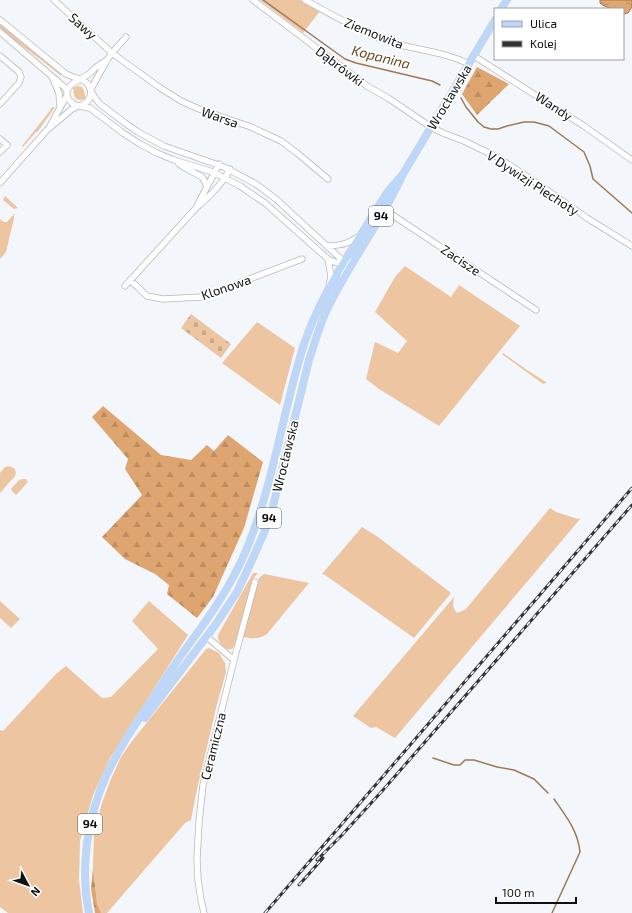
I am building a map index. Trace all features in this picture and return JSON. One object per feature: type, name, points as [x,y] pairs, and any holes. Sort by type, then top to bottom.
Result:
[{"type":"main road","name":"Wrocławska","points":[[126,742],[207,637],[237,592],[264,533],[272,510],[310,360],[325,316],[341,284],[394,195],[403,174],[494,22]]},
{"type":"main road","name":"Wrocławska","points":[[89,913],[85,865],[87,843],[93,810],[105,778],[131,731],[181,655],[215,609],[228,587],[243,556],[262,508],[303,348],[316,313],[360,235],[389,191],[403,174]]},
{"type":"street","name":"Sawy","points":[[54,0],[112,53]]},
{"type":"street","name":"Dąbrówki","points":[[253,0],[367,86],[388,98],[431,127]]},
{"type":"street","name":"Ziemowita","points":[[305,0],[349,24],[391,43],[457,58],[469,64]]},
{"type":"street","points":[[0,20],[63,72],[81,79],[88,84],[95,98],[100,104],[138,132],[164,146],[230,169],[268,192],[340,258],[343,264],[344,274],[341,284]]},
{"type":"street","points":[[0,32],[62,85],[70,101],[74,104],[90,108],[123,133],[157,153],[214,173],[240,186],[265,203],[328,259],[343,264],[356,258]]},
{"type":"street","points":[[0,183],[47,130],[72,109],[87,102],[90,97],[91,90],[107,60],[126,37]]},
{"type":"street","name":"Warsa","points":[[112,53],[181,100],[199,109],[251,128],[280,141],[328,179]]},
{"type":"street","points":[[0,56],[18,72],[21,77],[19,83],[0,104]]},
{"type":"street","name":"Wandy","points":[[474,56],[584,126],[632,160]]},
{"type":"street","points":[[47,130],[73,84],[107,60]]},
{"type":"street","points":[[51,75],[60,95],[60,108]]},
{"type":"street","name":"V Dywizji Piechoty","points":[[431,127],[497,157],[587,218],[632,246]]},
{"type":"street","points":[[0,139],[7,145],[0,152]]},
{"type":"street","points":[[174,160],[187,169],[202,176],[207,187]]},
{"type":"street","points":[[196,208],[219,164]]},
{"type":"street","points":[[125,286],[196,208],[226,178],[230,169]]},
{"type":"street","name":"Zacisze","points":[[385,210],[536,310]]},
{"type":"street","points":[[328,246],[342,245],[360,235]]},
{"type":"street","name":"Klonowa","points":[[130,280],[147,296],[163,299],[202,297],[302,259]]},
{"type":"street","points":[[328,259],[331,276],[329,288]]},
{"type":"street","name":"Ceramiczna","points":[[204,913],[200,900],[197,859],[203,785],[254,582]]},
{"type":"street","points":[[207,637],[234,660]]},
{"type":"green space","points":[[260,0],[300,0],[320,11],[303,33]]},
{"type":"green space","points":[[0,24],[61,74],[60,75],[0,29]]},
{"type":"green space","points":[[477,67],[509,84],[477,115],[462,94]]},
{"type":"green space","points":[[78,86],[83,89],[86,98],[82,100],[77,99],[74,93],[73,88]]},
{"type":"green space","points":[[52,107],[55,107],[38,131],[23,147],[22,146]]},
{"type":"green space","points":[[5,196],[18,208],[14,209],[3,200]]},
{"type":"green space","points":[[14,214],[6,252],[0,259],[0,219],[7,222]]},
{"type":"green space","points":[[405,266],[451,297],[459,285],[520,326],[439,426],[379,389],[366,379],[375,342],[398,353],[407,341],[375,312],[395,277]]},
{"type":"green space","points":[[191,314],[231,344],[221,358],[181,328]]},
{"type":"green space","points":[[257,322],[295,348],[280,405],[222,363]]},
{"type":"green space","points":[[503,353],[546,383],[543,384],[502,354]]},
{"type":"green space","points":[[103,406],[161,455],[191,460],[207,445],[214,451],[228,435],[263,462],[244,528],[213,597],[197,618],[167,594],[169,585],[155,574],[125,559],[102,537],[142,495],[125,469],[128,459],[92,417]]},
{"type":"green space","points":[[8,466],[14,468],[16,472],[15,476],[0,493],[0,473]]},
{"type":"green space","points":[[26,479],[28,482],[16,495],[11,489],[19,480]]},
{"type":"green space","points":[[550,508],[556,512],[578,519],[581,518],[395,738],[376,727],[371,728],[353,716],[454,597],[453,605],[457,613],[465,610]]},
{"type":"green space","points":[[362,527],[378,537],[451,593],[414,638],[322,574]]},
{"type":"green space","points":[[253,573],[258,573],[252,580],[235,644],[232,649],[227,649],[220,643],[218,635]]},
{"type":"green space","points":[[264,574],[309,583],[267,634],[256,638],[244,637],[243,635],[259,578]]},
{"type":"green space","points":[[0,601],[20,619],[11,628],[0,618]]},
{"type":"green space","points":[[149,601],[188,635],[110,758],[93,795],[80,841],[79,880],[83,913],[8,913],[0,907],[0,730],[3,731],[56,674],[66,666],[102,698],[111,697],[158,649],[132,621]]},
{"type":"green space","points":[[209,648],[219,653],[225,663],[226,672],[217,704],[191,820],[185,823],[107,913],[101,913],[97,903],[93,867],[94,832],[102,803],[111,779],[121,757],[132,741],[206,649]]},
{"type":"green space","points":[[93,867],[97,903],[101,913],[95,913],[91,889]]},
{"type":"water","points":[[600,0],[632,0],[632,7],[628,13],[624,14],[624,8],[608,8],[600,3]]},
{"type":"waterway","name":"Kopanina","points":[[263,0],[345,59],[432,81],[440,85]]},
{"type":"waterway","name":"Kopanina","points":[[461,98],[466,107],[484,127],[498,129],[524,122],[534,122],[549,126],[584,152],[590,166],[593,179],[632,213]]},
{"type":"waterway","points":[[433,758],[454,765],[460,765],[465,760],[474,760],[497,767],[514,770],[534,779],[548,793]]},
{"type":"waterway","points":[[552,913],[580,852],[574,830],[554,799]]},
{"type":"railway","points":[[265,913],[632,488]]},
{"type":"railway","points":[[317,860],[383,790],[632,505]]},
{"type":"railway","points":[[299,885],[323,858]]}]
